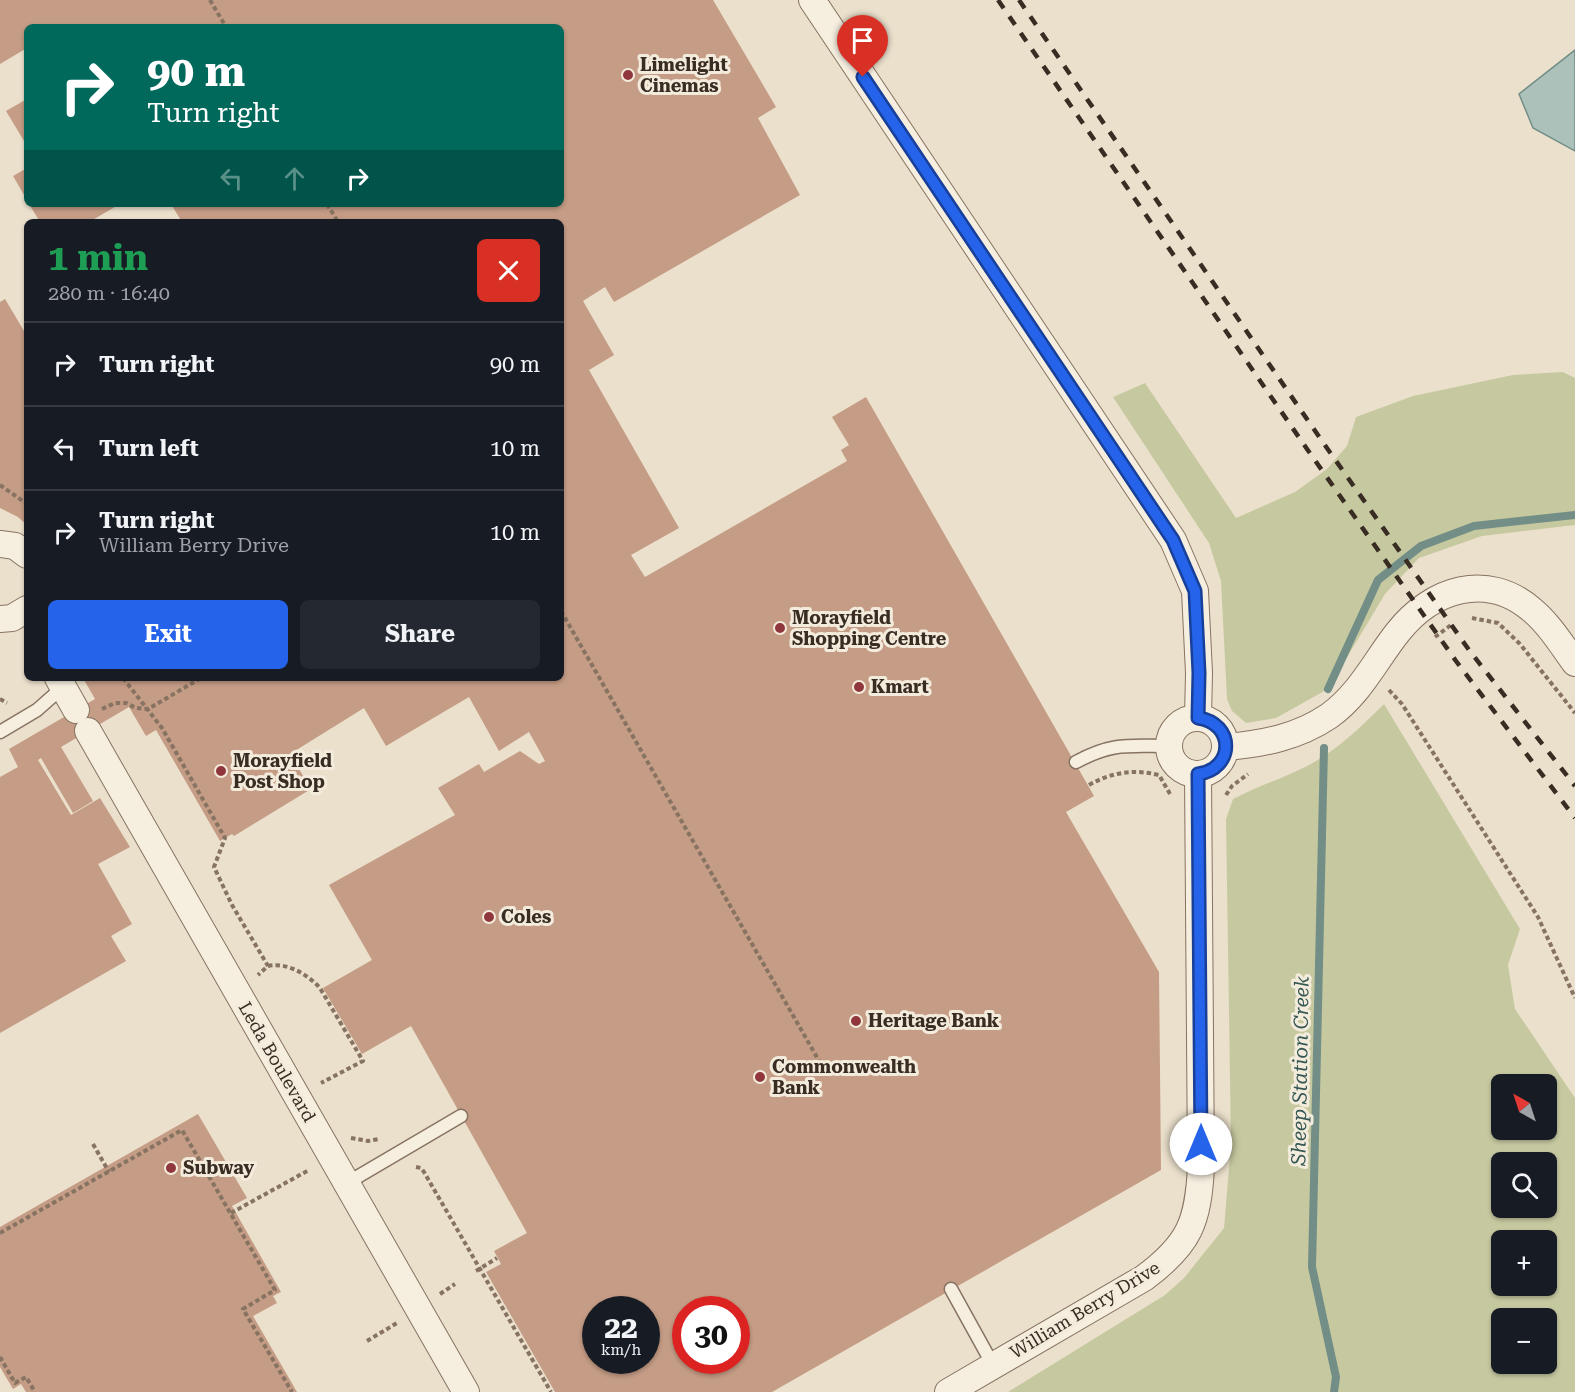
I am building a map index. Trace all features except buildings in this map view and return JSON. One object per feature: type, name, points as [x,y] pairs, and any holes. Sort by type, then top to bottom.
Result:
[{"type":"street","points":[[812,0],[1173,540],[1195,591],[1199,673],[1198,718]]},
{"type":"street","points":[[1,543],[15,546],[24,553]]},
{"type":"street","points":[[1226,747],[1275,741],[1302,731],[1329,716],[1363,683],[1397,633],[1411,617],[1440,596],[1461,589],[1492,590],[1504,593],[1525,604],[1542,620],[1575,663]]},
{"type":"street","name":"Leda Boulevard","points":[[60,682],[466,1392]]},
{"type":"street","points":[[1198,718],[1215,723],[1225,738],[1226,747],[1220,764],[1206,773],[1198,774],[1188,773],[1174,763],[1169,746],[1170,737],[1181,723],[1198,718]]},
{"type":"street","name":"William Berry Drive","points":[[948,1392],[1144,1278],[1172,1256],[1191,1228],[1199,1196],[1201,1167],[1198,774]]},
{"type":"lane","points":[[0,732],[37,710],[60,682]]},
{"type":"lane","points":[[1076,762],[1101,749],[1113,746],[1169,746]]},
{"type":"lane","points":[[347,1183],[461,1116]]},
{"type":"lane","points":[[951,1289],[993,1365]]},
{"type":"path","points":[[210,0],[224,24]]},
{"type":"path","points":[[0,485],[24,502]]},
{"type":"path","points":[[564,616],[826,1072]]},
{"type":"path","points":[[1463,621],[1471,618],[1498,623],[1520,644],[1575,713]]},
{"type":"path","points":[[1429,641],[1454,623]]},
{"type":"path","points":[[125,681],[162,728],[225,838],[214,867],[232,905],[268,966]]},
{"type":"path","points":[[102,710],[115,703],[126,703],[136,708],[148,709],[196,681]]},
{"type":"path","points":[[1395,682],[1388,690],[1402,704],[1539,917],[1575,998]]},
{"type":"path","points":[[1089,785],[1114,774],[1144,772],[1159,775],[1174,800]]},
{"type":"path","points":[[256,983],[261,971],[276,964],[286,966],[314,982],[320,988],[363,1061],[312,1088]]},
{"type":"path","points":[[0,1233],[182,1130],[275,1290],[243,1309],[292,1392]]},
{"type":"path","points":[[342,1134],[368,1141],[387,1136]]},
{"type":"path","points":[[231,1213],[358,1140]]},
{"type":"path","points":[[93,1144],[109,1172]]},
{"type":"path","points":[[416,1167],[421,1168],[424,1172],[477,1270],[551,1392]]},
{"type":"path","points":[[477,1270],[497,1258]]},
{"type":"path","points":[[440,1294],[455,1284]]},
{"type":"path","points":[[367,1341],[407,1317]]},
{"type":"path","points":[[0,1357],[15,1383],[26,1377],[35,1392]]},
{"type":"green space","points":[[1563,372],[1575,378],[1575,525],[1482,536],[1419,558],[1385,594],[1328,689],[1276,718],[1246,723],[1232,711],[1227,699],[1221,581],[1209,543],[1113,397],[1145,383],[1236,518],[1295,492],[1327,469],[1347,446],[1356,417],[1413,396],[1513,375]]},
{"type":"green space","points":[[1384,704],[1520,929],[1508,965],[1515,1009],[1575,1098],[1575,1392],[1008,1392],[1165,1295],[1184,1278],[1224,1228],[1231,1144],[1226,819],[1233,799],[1313,763],[1346,740]]},
{"type":"water","points":[[1575,50],[1575,151],[1533,128],[1519,94]]},
{"type":"waterway","name":"Sheep Station Creek","points":[[1328,689],[1378,580],[1421,546],[1474,526],[1575,515]]},
{"type":"waterway","name":"Sheep Station Creek","points":[[1324,748],[1312,1267],[1336,1377],[1334,1392]]},
{"type":"railway","points":[[998,0],[1456,661],[1575,818]]},
{"type":"railway","points":[[1019,0],[1322,441],[1469,650],[1575,786]]},
{"type":"place","name":"Limelight Cinemas","points":[[628,75]]},
{"type":"place","name":"Morayfield Shopping Centre","points":[[780,628]]},
{"type":"place","name":"Kmart","points":[[859,687]]},
{"type":"place","name":"Morayfield Post Shop","points":[[221,771]]},
{"type":"place","name":"Coles","points":[[489,917]]},
{"type":"place","name":"Heritage Bank","points":[[856,1021]]},
{"type":"place","name":"Commonwealth Bank","points":[[760,1077]]},
{"type":"place","name":"Subway","points":[[171,1168]]},
{"type":"route","points":[[863,77],[1173,540],[1195,591],[1199,673],[1198,718],[1215,723],[1225,738],[1226,747],[1220,764],[1206,773],[1198,774],[1201,1144]]}]
